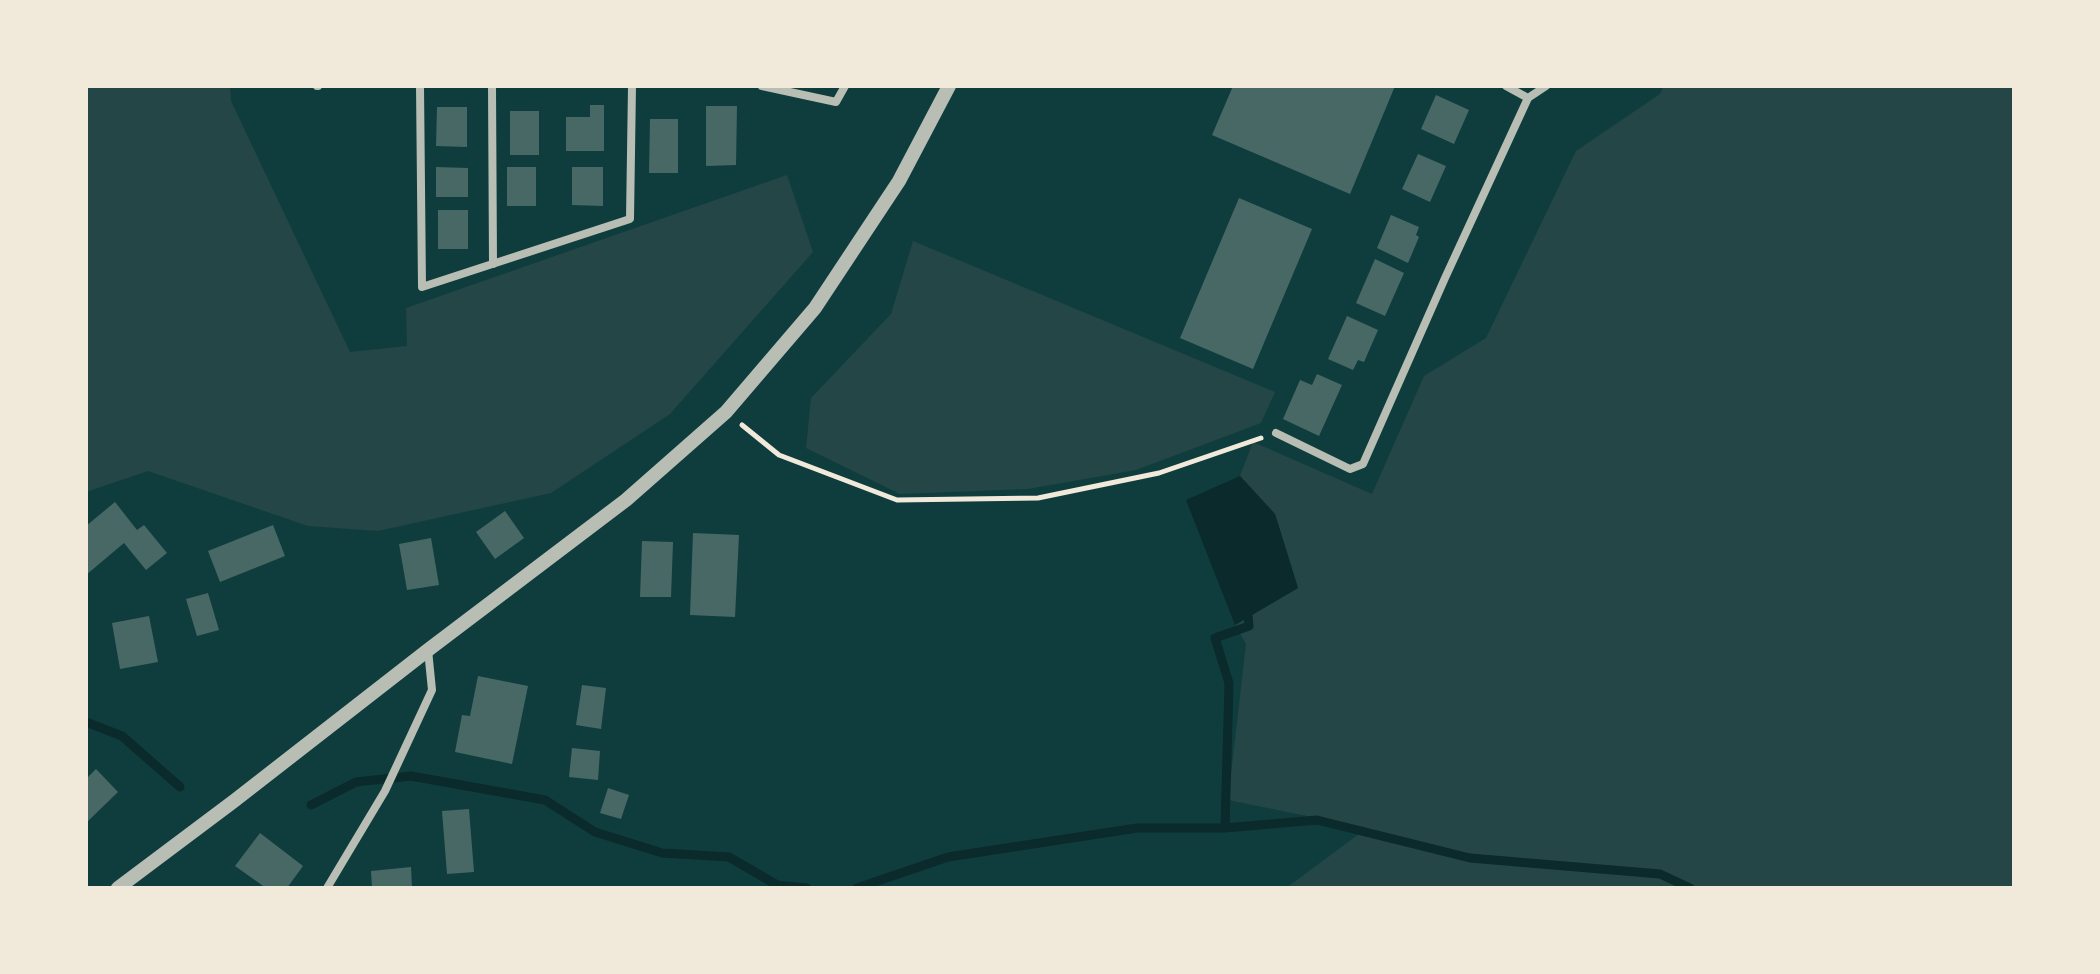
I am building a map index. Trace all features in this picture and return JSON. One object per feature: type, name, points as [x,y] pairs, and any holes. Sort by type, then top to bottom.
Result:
[{"type":"street","points":[[420,86],[422,287],[630,219],[632,86]]},
{"type":"street","points":[[492,86],[493,264]]},
{"type":"street","points":[[762,86],[836,102],[845,86]]},
{"type":"street","points":[[118,888],[626,500],[726,412],[815,308],[899,181],[949,86]]},
{"type":"street","points":[[1506,86],[1528,98]]},
{"type":"street","points":[[1276,433],[1350,469],[1363,464],[1528,98],[1546,86]]},
{"type":"street","points":[[327,888],[385,791],[432,690],[428,650]]},
{"type":"path","points":[[726,412],[779,455],[897,500],[1038,498],[1159,473],[1276,433]]},
{"type":"shaded area","points":[[86,86],[230,86],[231,101],[350,352],[407,346],[406,308],[787,175],[813,252],[670,414],[551,493],[378,531],[308,526],[148,471],[86,492]]},
{"type":"shaded area","points":[[1664,86],[2014,86],[2014,888],[1286,888],[1367,828],[1228,800],[1246,644],[1235,625],[1298,588],[1275,514],[1240,476],[1253,442],[1372,494],[1424,376],[1486,338],[1576,151],[1660,94]]},
{"type":"shaded area","points":[[913,241],[1275,392],[1261,423],[1136,470],[1028,489],[900,494],[806,448],[811,398],[891,314]]},
{"type":"shaded area","points":[[1240,476],[1275,514],[1298,588],[1235,625],[1186,500]]},
{"type":"building","points":[[1233,86],[1395,86],[1350,194],[1212,135]]},
{"type":"building","points":[[1436,95],[1469,110],[1454,144],[1421,129]]},
{"type":"building","points":[[590,105],[604,105],[604,151],[566,151],[566,117],[590,117]]},
{"type":"building","points":[[706,106],[737,106],[736,165],[706,166]]},
{"type":"building","points":[[437,107],[467,107],[467,147],[436,146]]},
{"type":"building","points":[[510,111],[539,111],[539,155],[510,155]]},
{"type":"building","points":[[650,119],[678,119],[678,173],[649,173]]},
{"type":"building","points":[[1418,154],[1446,166],[1430,202],[1402,189]]},
{"type":"building","points":[[436,167],[468,168],[468,197],[436,197]]},
{"type":"building","points":[[507,167],[536,167],[536,206],[507,206]]},
{"type":"building","points":[[572,167],[603,167],[603,206],[572,205]]},
{"type":"building","points":[[1239,198],[1312,229],[1253,369],[1180,338]]},
{"type":"building","points":[[438,210],[468,210],[468,249],[438,249]]},
{"type":"building","points":[[1391,215],[1419,227],[1416,235],[1419,237],[1408,263],[1377,248]]},
{"type":"building","points":[[1375,259],[1404,273],[1385,316],[1356,303]]},
{"type":"building","points":[[1347,316],[1378,330],[1364,362],[1358,360],[1353,370],[1328,359]]},
{"type":"building","points":[[1317,374],[1342,385],[1319,436],[1283,419],[1300,380],[1312,385]]},
{"type":"building","points":[[115,502],[137,530],[144,525],[167,553],[146,570],[124,543],[86,575],[86,526]]},
{"type":"building","points":[[505,511],[524,538],[495,559],[476,532]]},
{"type":"building","points":[[273,525],[285,556],[220,582],[208,551]]},
{"type":"building","points":[[693,533],[739,535],[735,617],[690,615]]},
{"type":"building","points":[[431,538],[439,585],[407,590],[399,544]]},
{"type":"building","points":[[642,541],[673,542],[671,597],[640,597]]},
{"type":"building","points":[[208,593],[219,630],[197,636],[186,599]]},
{"type":"building","points":[[149,616],[158,662],[120,669],[112,623]]},
{"type":"building","points":[[478,676],[528,686],[512,764],[455,752],[462,715],[470,716]]},
{"type":"building","points":[[582,685],[606,688],[601,729],[576,725]]},
{"type":"building","points":[[572,748],[600,751],[598,780],[569,777]]},
{"type":"building","points":[[96,769],[118,792],[86,823],[86,779]]},
{"type":"building","points":[[608,788],[629,795],[621,819],[600,813]]},
{"type":"building","points":[[469,809],[474,872],[447,874],[442,811]]},
{"type":"building","points":[[260,833],[303,866],[287,888],[266,888],[235,866]]},
{"type":"building","points":[[411,867],[412,888],[372,888],[371,871]]},
{"type":"waterway","points":[[1225,828],[1229,683],[1215,638],[1249,626],[1247,606]]},
{"type":"waterway","points":[[86,722],[122,736],[180,787]]},
{"type":"waterway","points":[[311,805],[356,782],[411,776],[545,800],[595,832],[662,853],[729,857],[777,885],[807,888]]},
{"type":"waterway","points":[[857,888],[948,857],[1137,828],[1225,828],[1317,820],[1470,858],[1660,874],[1690,888]]}]
